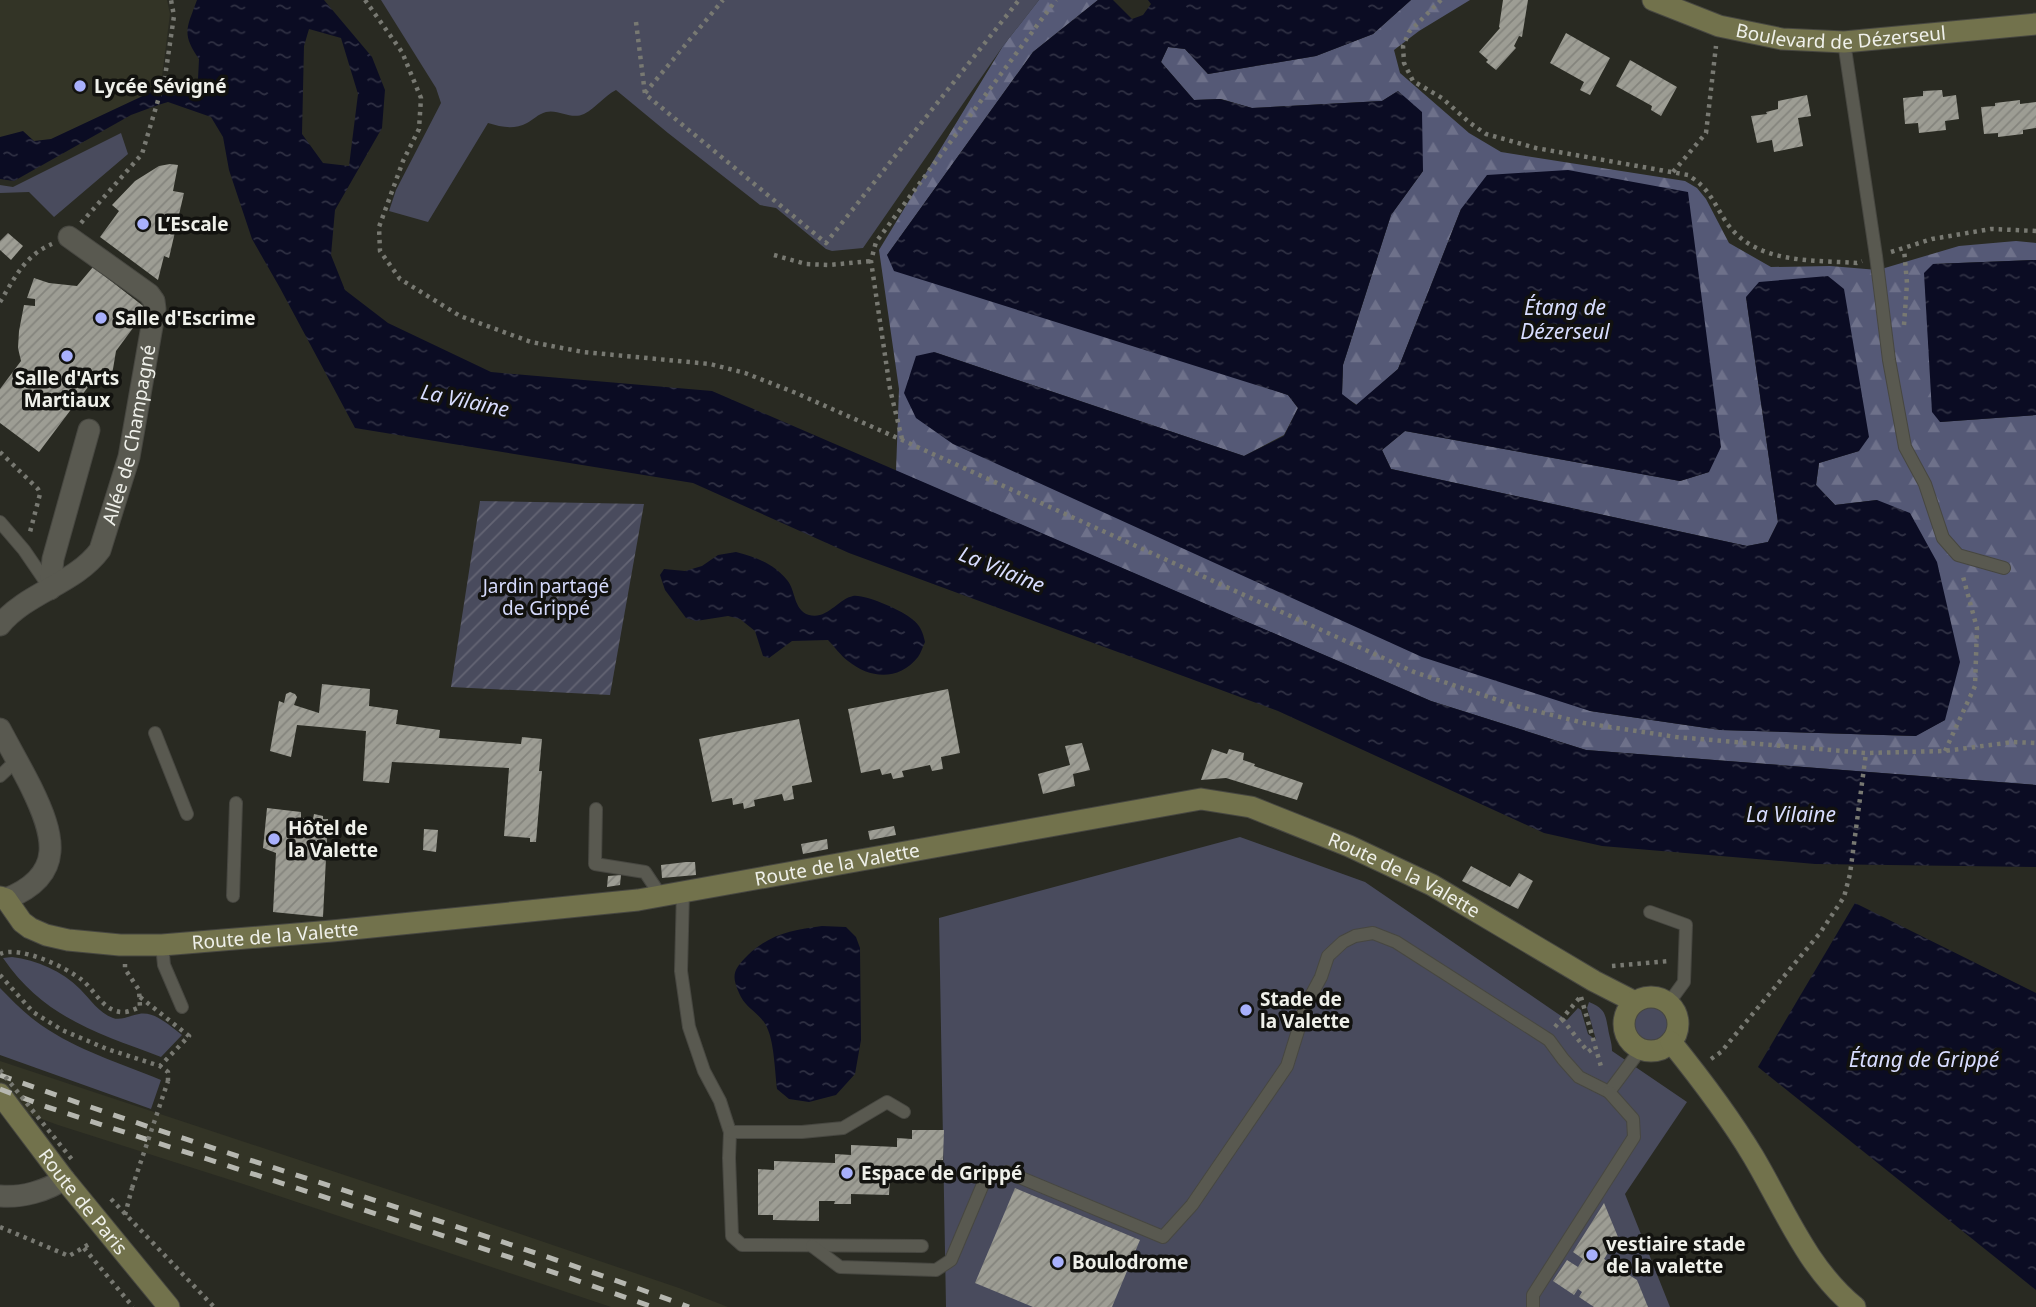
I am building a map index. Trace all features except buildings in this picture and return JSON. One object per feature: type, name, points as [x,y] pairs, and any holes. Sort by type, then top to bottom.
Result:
[{"type":"street","name":"Boulevard de Dézerseul","points":[[1653,0],[1718,26],[1782,39],[1844,43],[2036,24]]},
{"type":"street","name":"Allée de Champagné","points":[[0,625],[25,603],[91,563],[100,550],[130,457],[155,309],[153,301],[149,294],[69,237]]},
{"type":"street","points":[[50,589],[53,559],[89,430]]},
{"type":"street","points":[[0,729],[44,814],[50,852],[48,863],[33,882],[19,894],[2,899]]},
{"type":"street","name":"Route de la Valette","points":[[2,899],[30,928],[68,940],[120,945],[162,945],[332,931],[638,900],[1201,799],[1251,807],[1349,846],[1420,879],[1594,981],[1635,1002]]},
{"type":"street","points":[[1655,998],[1668,1004],[1677,1020],[1677,1031],[1671,1042],[1656,1050],[1641,1049],[1633,1044],[1624,1025],[1629,1009],[1635,1002],[1655,998]]},
{"type":"street","points":[[1671,1042],[1695,1071],[1752,1153],[1807,1254],[1824,1276],[1855,1307]]},
{"type":"street","name":"Route de Paris","points":[[0,1094],[169,1307]]},
{"type":"street","points":[[0,1196],[12,1197],[52,1188],[65,1175]]},
{"type":"lane","points":[[1844,43],[1889,360],[1905,447],[1925,484],[1943,538],[1958,555],[2004,568]]},
{"type":"lane","points":[[0,522],[24,550],[50,589]]},
{"type":"lane","points":[[155,733],[187,814]]},
{"type":"lane","points":[[0,776],[17,760]]},
{"type":"lane","points":[[233,896],[236,803]]},
{"type":"lane","points":[[596,809],[595,864],[645,872],[662,896]]},
{"type":"lane","points":[[682,891],[681,971],[690,1027],[704,1071],[720,1101],[730,1132],[732,1236],[742,1245],[922,1246]]},
{"type":"lane","points":[[1650,912],[1686,925],[1684,982],[1668,1004]]},
{"type":"lane","points":[[812,1246],[840,1267],[936,1269],[951,1260],[986,1177],[1007,1172],[1163,1237],[1192,1205],[1287,1066],[1306,1005],[1328,956],[1343,942],[1355,936],[1373,933],[1396,943],[1549,1040],[1579,1077],[1609,1092],[1633,1119],[1634,1137],[1533,1295],[1533,1307]]},
{"type":"lane","points":[[162,945],[164,965],[182,1007]]},
{"type":"lane","points":[[1609,1092],[1641,1049]]},
{"type":"lane","points":[[730,1132],[844,1129],[887,1102],[904,1112]]},
{"type":"path","points":[[142,154],[164,77],[174,16],[171,0]]},
{"type":"path","points":[[365,0],[402,52],[421,98],[419,130],[403,161],[379,227],[380,251],[400,279],[460,316],[531,342],[583,352],[710,364],[745,373],[902,440],[1415,672],[1516,706],[1584,723],[1676,737],[1866,753],[1945,751],[2036,743]]},
{"type":"path","points":[[645,94],[723,0]]},
{"type":"path","points":[[636,22],[645,94],[826,243],[1019,0]]},
{"type":"path","points":[[902,440],[890,389],[871,261],[876,242],[1056,0]]},
{"type":"path","points":[[1441,0],[1409,32],[1403,46],[1404,63],[1413,81],[1442,98],[1486,134],[1536,148],[1688,176],[1701,184],[1736,235],[1748,244],[1783,258],[1857,262],[1932,239],[1991,229],[2036,232]]},
{"type":"path","points":[[1672,173],[1706,133],[1718,26]]},
{"type":"path","points":[[1889,360],[1902,344],[1907,282],[1904,249]]},
{"type":"path","points":[[774,255],[806,264],[871,261]]},
{"type":"path","points":[[0,453],[36,485],[40,494],[24,550]]},
{"type":"path","points":[[1945,751],[1975,686],[1977,628],[1958,555]]},
{"type":"path","points":[[1695,1071],[1721,1052],[1821,933],[1844,897],[1850,874],[1866,753]]},
{"type":"path","points":[[0,975],[33,1012],[62,1030],[107,1049],[160,1066],[168,1072],[169,1081],[125,1214],[214,1307]]},
{"type":"path","points":[[140,997],[189,1036],[160,1066]]},
{"type":"path","points":[[1581,997],[1609,1092]]},
{"type":"path","points":[[1562,1019],[1588,1052],[1595,1047]]},
{"type":"path","points":[[0,1070],[65,1175]]},
{"type":"path","points":[[0,1227],[69,1256],[98,1238]]},
{"type":"path","points":[[84,1248],[132,1307]]},
{"type":"shaded area","name":"Lycée Sévigné","points":[[0,0],[167,0],[170,14],[162,77],[156,96],[0,164]]},
{"type":"shaded area","points":[[0,1061],[432,1204],[728,1307],[611,1307],[58,1125],[0,1104]]},
{"type":"green space","points":[[381,0],[1039,0],[1003,46],[863,248],[832,251],[776,208],[760,205],[616,90],[579,116],[551,111],[517,127],[488,123],[428,222],[389,211],[396,190],[441,103],[436,88]]},
{"type":"green space","points":[[1039,0],[1098,0],[1033,52],[887,255],[1288,395],[1298,408],[1284,435],[1244,456],[934,352],[1590,711],[1720,730],[1915,736],[1945,720],[1877,500],[1835,505],[1816,485],[1819,463],[1859,451],[1746,297],[1778,522],[1768,542],[1747,546],[1391,469],[1382,450],[1405,431],[1680,481],[1709,472],[1461,209],[1398,369],[1357,405],[1342,395],[1343,365],[1391,215],[1423,171],[1398,91],[1382,101],[1252,108],[1221,99],[1194,100],[1161,62],[1168,47],[1185,49],[1208,74],[1316,56],[1373,34],[1411,0],[1470,0],[1419,31],[1394,50],[1400,73],[1469,133],[1501,152],[1685,181],[1697,188],[1706,199],[1729,243],[1771,267],[1830,266],[1878,270],[1959,246],[2016,241],[2036,243],[2036,260],[1933,264],[1940,422],[2036,415],[2036,785],[1586,750],[1431,701],[896,471],[899,389],[879,250],[1003,46]]},
{"type":"green space","points":[[121,133],[128,154],[54,217],[29,192],[0,193],[0,185],[13,187]]},
{"type":"green space","name":"Jardin partagé de Grippé","points":[[480,501],[644,504],[610,695],[451,687]]},
{"type":"green space","name":"Stade de la Valette","points":[[1240,837],[1365,882],[1567,1020],[1578,1008],[1581,1010],[1588,1034],[1596,1040],[1587,1008],[1589,1002],[1601,1009],[1605,1015],[1612,1051],[1687,1102],[1625,1194],[1670,1307],[946,1307],[939,918]]},
{"type":"green space","points":[[12,957],[40,964],[57,972],[80,989],[108,1016],[119,1019],[139,1014],[151,1015],[182,1035],[161,1057],[94,1031],[54,1009],[36,995],[3,958]]},
{"type":"green space","points":[[0,988],[41,1025],[69,1042],[161,1080],[151,1109],[0,1055]]},
{"type":"green space","points":[[1651,1004],[1664,1009],[1669,1022],[1664,1035],[1651,1040],[1638,1035],[1633,1022],[1638,1009]]},
{"type":"water","name":"La Vilaine","points":[[197,0],[324,0],[372,57],[385,90],[382,128],[335,210],[331,255],[345,290],[388,323],[491,372],[712,391],[1431,701],[1586,750],[2036,785],[2036,867],[1815,864],[1602,846],[1544,833],[1278,711],[849,553],[693,483],[355,428],[252,239],[229,170],[223,137],[211,117],[168,102],[131,115],[14,181],[0,179],[0,137],[23,131],[34,141],[51,139],[164,86],[198,79],[199,59],[188,36],[188,24]],"holes":[[[309,29],[341,38],[358,94],[349,166],[323,163],[302,134],[304,46]]]},
{"type":"water","name":"Étang de Dézerseul","points":[[1098,0],[1113,0],[1132,19],[1143,15],[1151,4],[1148,0],[1411,0],[1373,34],[1316,56],[1208,74],[1185,49],[1168,47],[1161,62],[1194,100],[1220,99],[1252,108],[1382,101],[1398,91],[1422,112],[1423,171],[1391,215],[1343,365],[1342,394],[1356,405],[1398,369],[1461,209],[1487,175],[1568,170],[1688,192],[1721,447],[1709,472],[1680,481],[1405,431],[1382,450],[1391,469],[1747,546],[1768,542],[1778,522],[1746,297],[1759,282],[1828,276],[1844,289],[1869,437],[1859,451],[1819,463],[1816,485],[1835,505],[1877,500],[1910,513],[1937,562],[1960,662],[1945,720],[1916,736],[1720,730],[1590,711],[1422,657],[953,444],[916,418],[904,393],[916,356],[934,352],[1244,456],[1284,436],[1298,408],[1288,395],[894,271],[887,255],[1033,52]]},
{"type":"water","points":[[2036,260],[2036,415],[1940,422],[1932,412],[1924,273],[1933,264]]},
{"type":"water","points":[[736,552],[770,565],[782,574],[790,584],[800,609],[809,615],[821,615],[853,596],[875,600],[901,612],[915,621],[922,632],[925,642],[919,655],[902,670],[884,675],[857,667],[842,656],[828,640],[792,641],[769,658],[763,656],[755,631],[740,619],[728,616],[696,621],[686,618],[665,590],[660,575],[664,569],[685,571],[702,566],[718,555]]},
{"type":"water","name":"Étang de Grippé","points":[[1855,903],[2036,993],[2036,1290],[1758,1067]]},
{"type":"water","points":[[822,926],[846,927],[856,937],[860,948],[861,1040],[855,1074],[836,1095],[809,1102],[789,1099],[777,1089],[768,1030],[763,1020],[741,997],[735,974],[743,961],[765,942],[791,931]]},
{"type":"railway","points":[[0,1075],[518,1247],[689,1307]]},
{"type":"railway","points":[[0,1089],[47,1107],[515,1259],[653,1307]]},
{"type":"place","name":"Lycée Sévigné","points":[[80,86]]},
{"type":"place","name":"L’Escale","points":[[143,224]]},
{"type":"place","name":"Salle d'Escrime","points":[[101,318]]},
{"type":"place","name":"Salle d'Arts Martiaux","points":[[67,356]]},
{"type":"place","name":"Hôtel de la Valette","points":[[274,839]]},
{"type":"place","name":"Stade de la Valette","points":[[1246,1010]]},
{"type":"place","name":"Espace de Grippé","points":[[847,1173]]},
{"type":"place","name":"vestiaire stade de la valette","points":[[1592,1255]]},
{"type":"place","name":"Boulodrome","points":[[1058,1262]]}]
